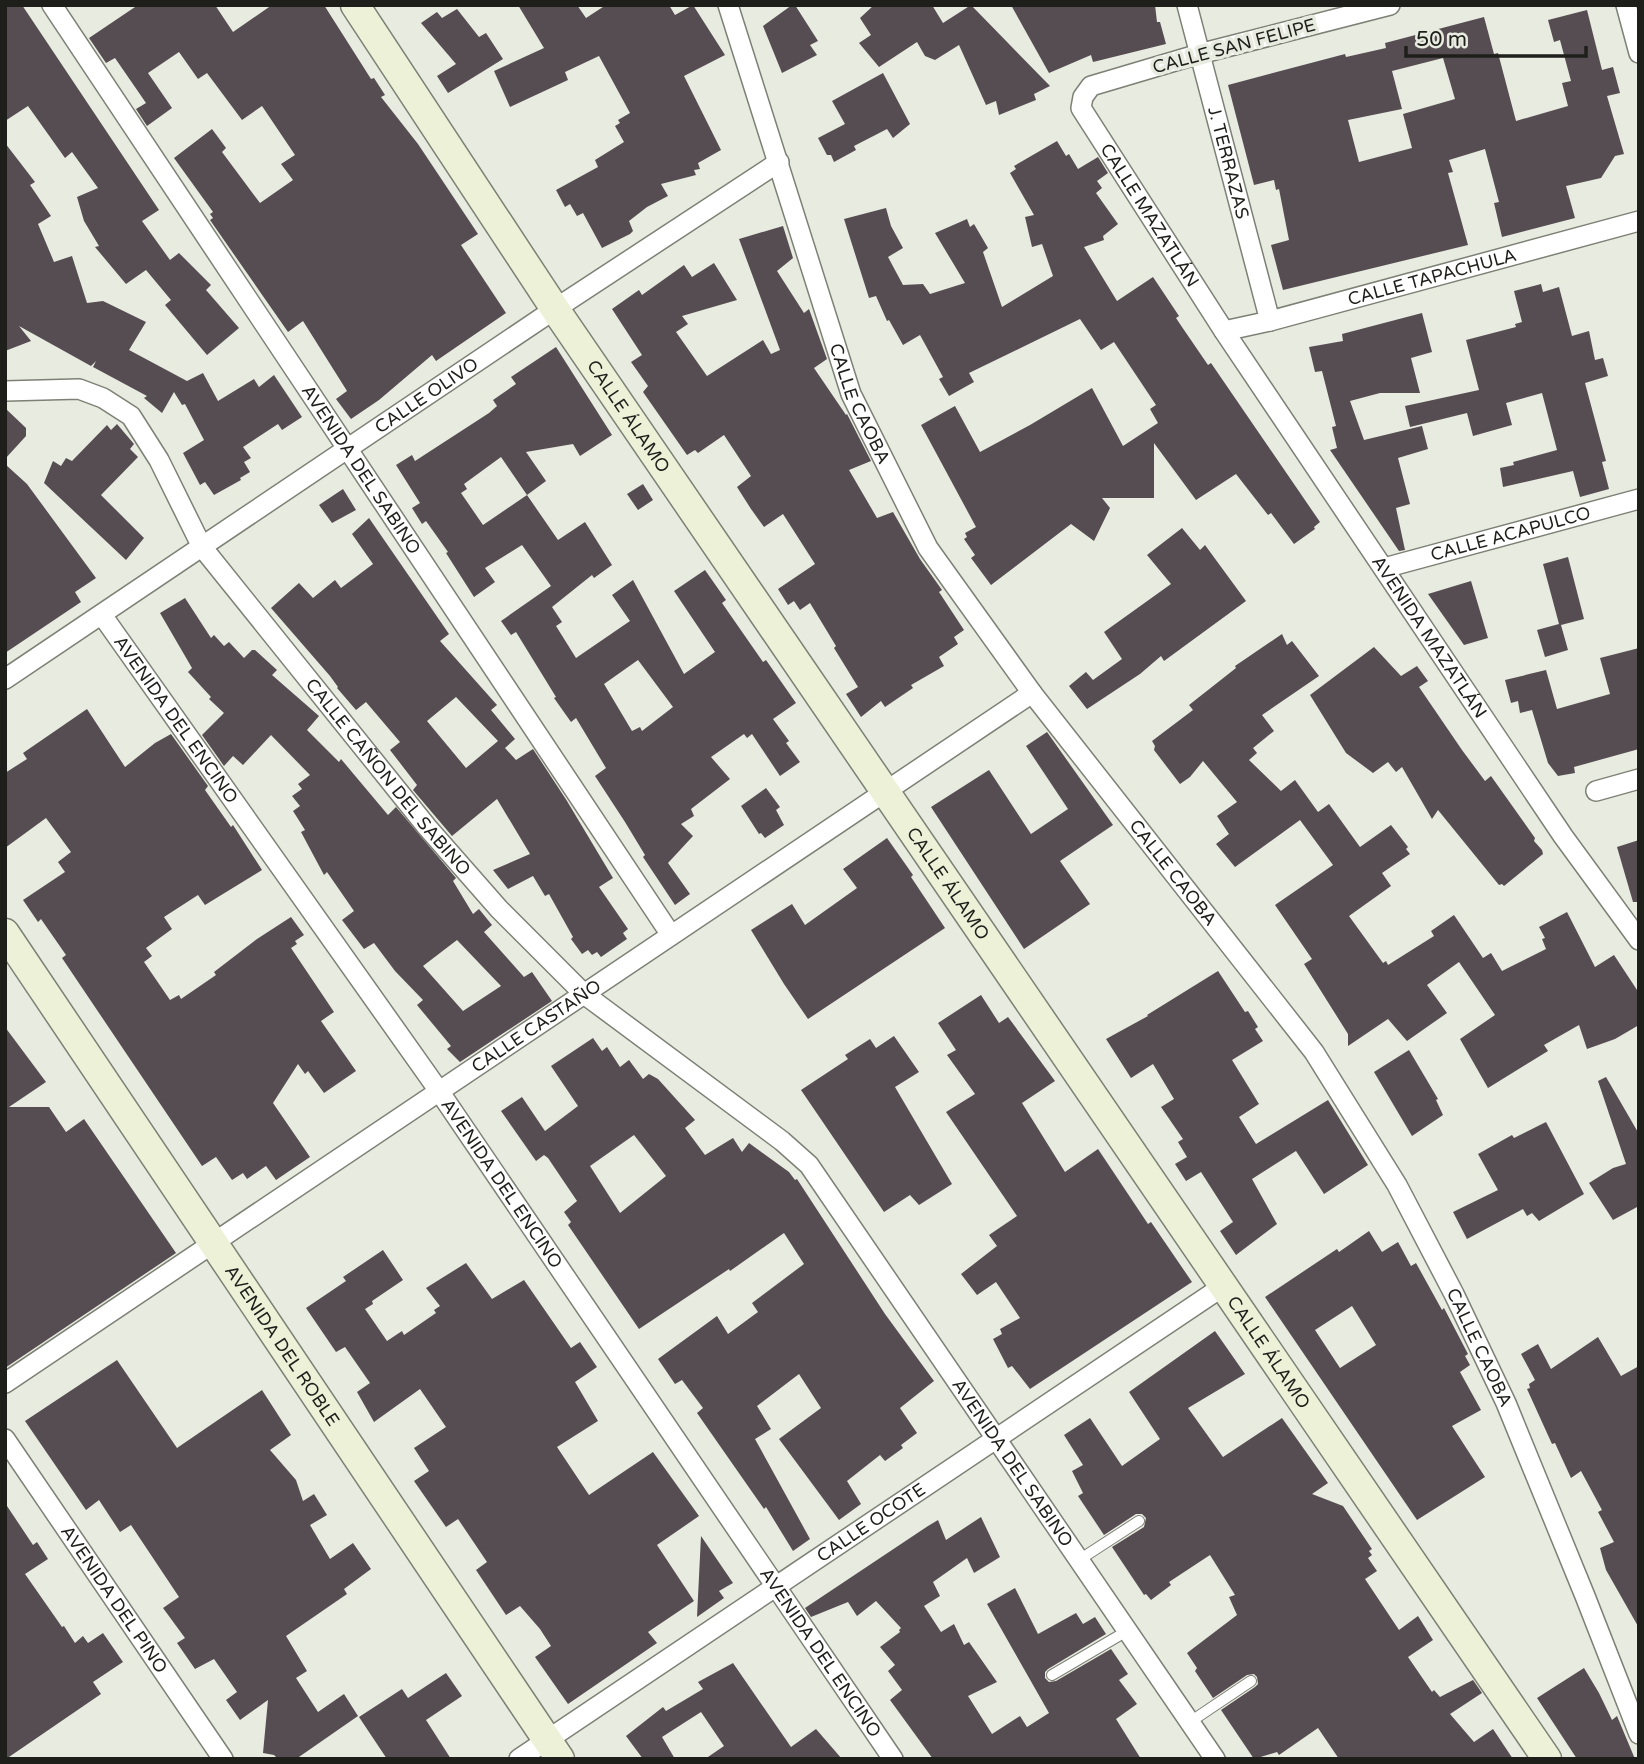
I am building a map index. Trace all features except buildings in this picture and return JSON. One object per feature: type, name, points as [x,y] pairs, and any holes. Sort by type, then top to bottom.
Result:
[{"type":"main road","name":"CALLE ÁLAMO","points":[[355,5],[555,309],[1547,1759]]},
{"type":"main road","name":"AVENIDA DEL ROBLE","points":[[5,933],[554,1749]]},
{"type":"street","name":"AVENIDA DEL SABINO","points":[[52,5],[671,935]]},
{"type":"street","name":"CALLE CAOBA","points":[[728,5],[851,394],[928,548],[1032,693],[1314,1052],[1397,1185],[1454,1294],[1506,1403],[1639,1734]]},
{"type":"street","name":"J. TERRAZAS","points":[[1187,5],[1270,321]]},
{"type":"street","name":"CALLE SAN FELIPE","points":[[1083,97],[1091,86],[1199,54],[1390,5]]},
{"type":"street","points":[[1626,5],[1639,53]]},
{"type":"street","name":"CALLE MAZATLÁN","points":[[1083,97],[1082,108],[1224,331]]},
{"type":"street","name":"CALLE OLIVO","points":[[5,679],[555,309],[779,162]]},
{"type":"street","name":"CALLE TAPACHULA","points":[[1224,331],[1270,321],[1639,221]]},
{"type":"street","name":"AVENIDA MAZATLÁN","points":[[1224,331],[1563,836],[1639,940]]},
{"type":"street","name":"CALLE CAÑON DEL SABINO","points":[[5,391],[79,389],[103,398],[131,416],[159,460],[202,547],[427,827],[499,909],[584,993],[782,1141],[809,1165]]},
{"type":"street","name":"CALLE ACAPULCO","points":[[1384,568],[1639,499]]},
{"type":"street","name":"AVENIDA DEL ENCINO","points":[[102,615],[439,1091],[894,1759]]},
{"type":"street","name":"CALLE CASTAÑO","points":[[5,1383],[1032,693]]},
{"type":"street","points":[[1596,791],[1639,779]]},
{"type":"street","name":"AVENIDA DEL SABINO","points":[[809,1165],[1215,1759]]},
{"type":"street","name":"CALLE OCOTE","points":[[519,1759],[554,1749],[778,1587],[1222,1287]]},
{"type":"street","name":"AVENIDA DEL PINO","points":[[5,1439],[223,1759]]},
{"type":"lane","points":[[1079,1560],[1139,1521]]},
{"type":"lane","points":[[1052,1675],[1127,1631]]},
{"type":"lane","points":[[1190,1722],[1251,1681]]}]
